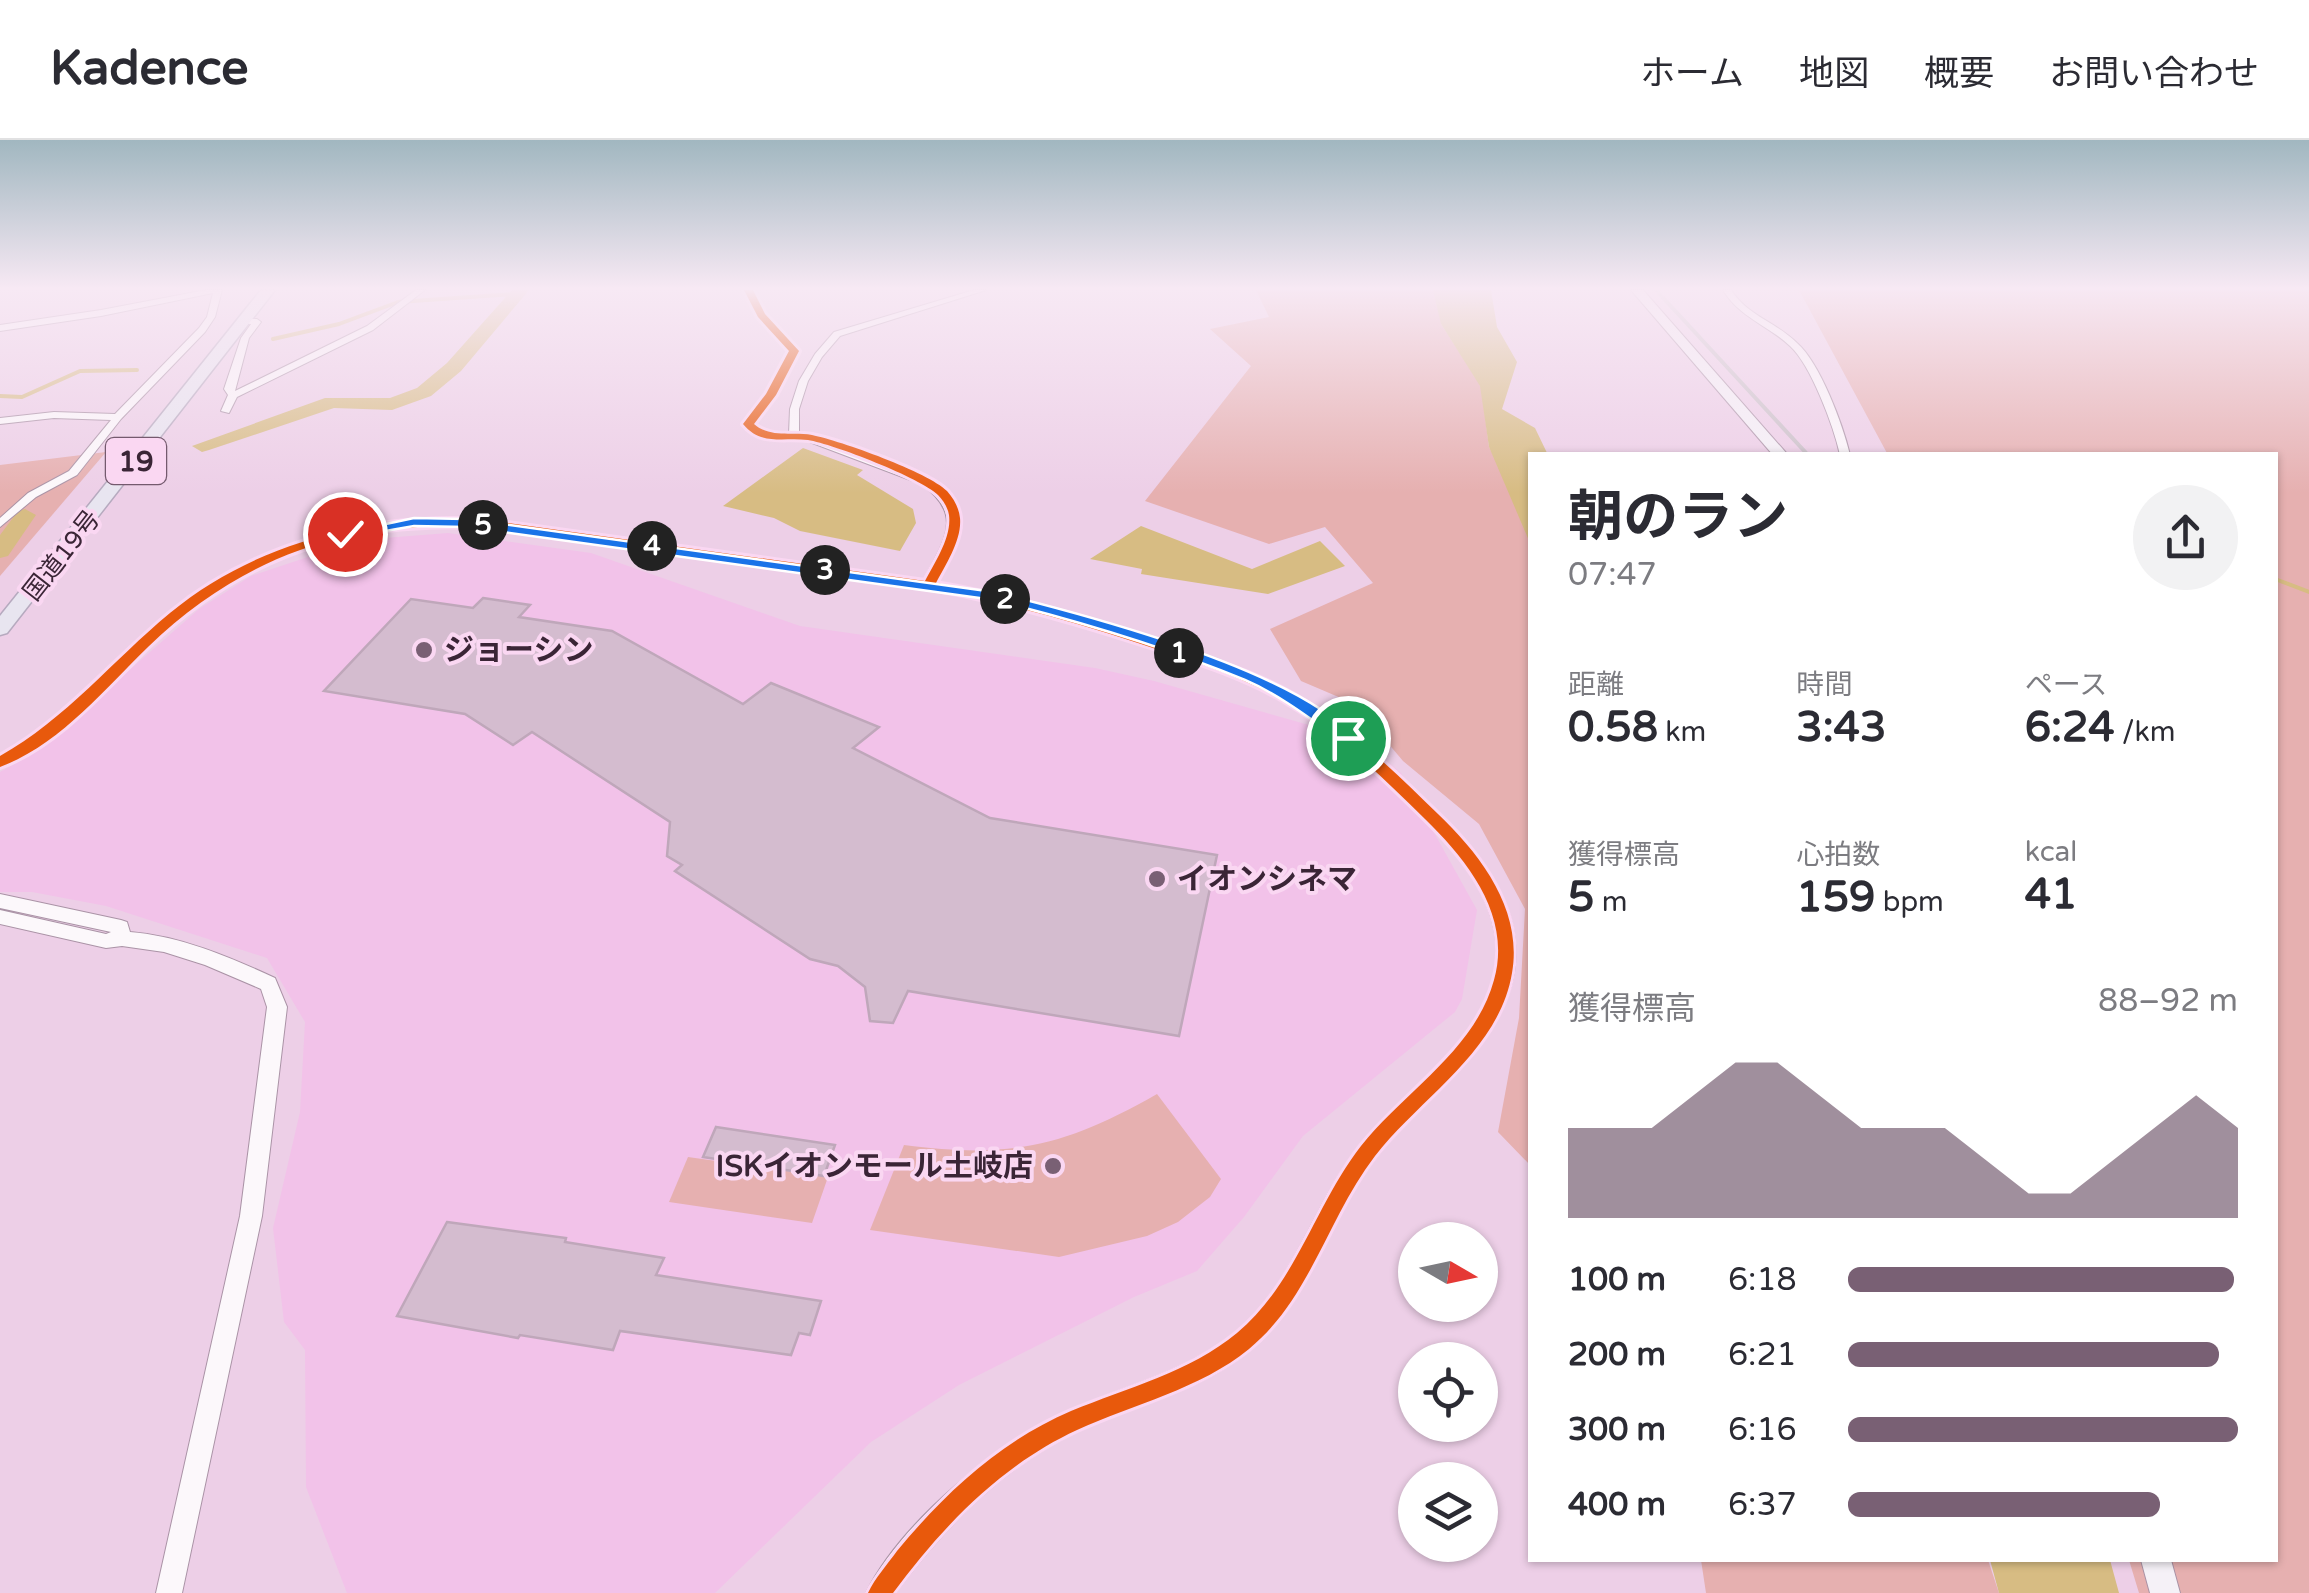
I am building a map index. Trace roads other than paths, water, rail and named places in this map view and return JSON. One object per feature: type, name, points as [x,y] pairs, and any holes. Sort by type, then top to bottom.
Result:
[{"type":"highway","name":"国道19号","points":[[0,612],[90,504],[202,358]]},
{"type":"highway","name":"国道19号","points":[[0,629],[214,358]]},
{"type":"main road","points":[[1696,358],[1778,452]]},
{"type":"main road","points":[[2157,1562],[2165,1593]]},
{"type":"street","points":[[0,524],[32,496],[73,472],[118,416],[175,358]]},
{"type":"street","points":[[233,395],[230,379],[238,358]]},
{"type":"street","points":[[226,411],[233,395],[309,358]]},
{"type":"street","points":[[790,358],[771,395],[748,424],[754,432],[769,437],[808,437],[926,481],[943,492],[955,504],[956,523],[928,584]]},
{"type":"street","points":[[794,437],[794,400],[821,358]]},
{"type":"street","points":[[1804,358],[1838,423],[1843,452]]},
{"type":"street","points":[[0,421],[54,415],[118,416]]},
{"type":"street","points":[[0,762],[43,736],[208,590],[282,554],[378,526],[466,523],[928,584],[1066,614],[1251,678],[1298,703],[1348,738],[1473,860],[1498,904],[1505,972],[1491,1013],[1461,1055],[1404,1107],[1371,1148],[1336,1197],[1304,1266],[1259,1327],[1200,1368],[1046,1434],[997,1467],[916,1543],[878,1593]]},
{"type":"street","points":[[0,901],[121,927],[120,936]]},
{"type":"street","points":[[0,917],[106,941],[120,936],[242,970],[268,984],[277,1007],[251,1216],[168,1593]]},
{"type":"waterway","points":[[202,446],[332,402],[392,404],[424,392],[462,358]]},
{"type":"waterway","points":[[0,396],[22,397],[80,371],[137,370]]},
{"type":"waterway","points":[[0,551],[25,515]]},
{"type":"waterway","points":[[2278,580],[2309,592]]},
{"type":"railway","points":[[1718,358],[1805,452]]},
{"type":"place","name":"ジョーシン","points":[[424,650]]},
{"type":"place","name":"イオンシネマ","points":[[1157,879]]},
{"type":"place","name":"ISKイオンモール土岐店","points":[[1053,1166]]}]
